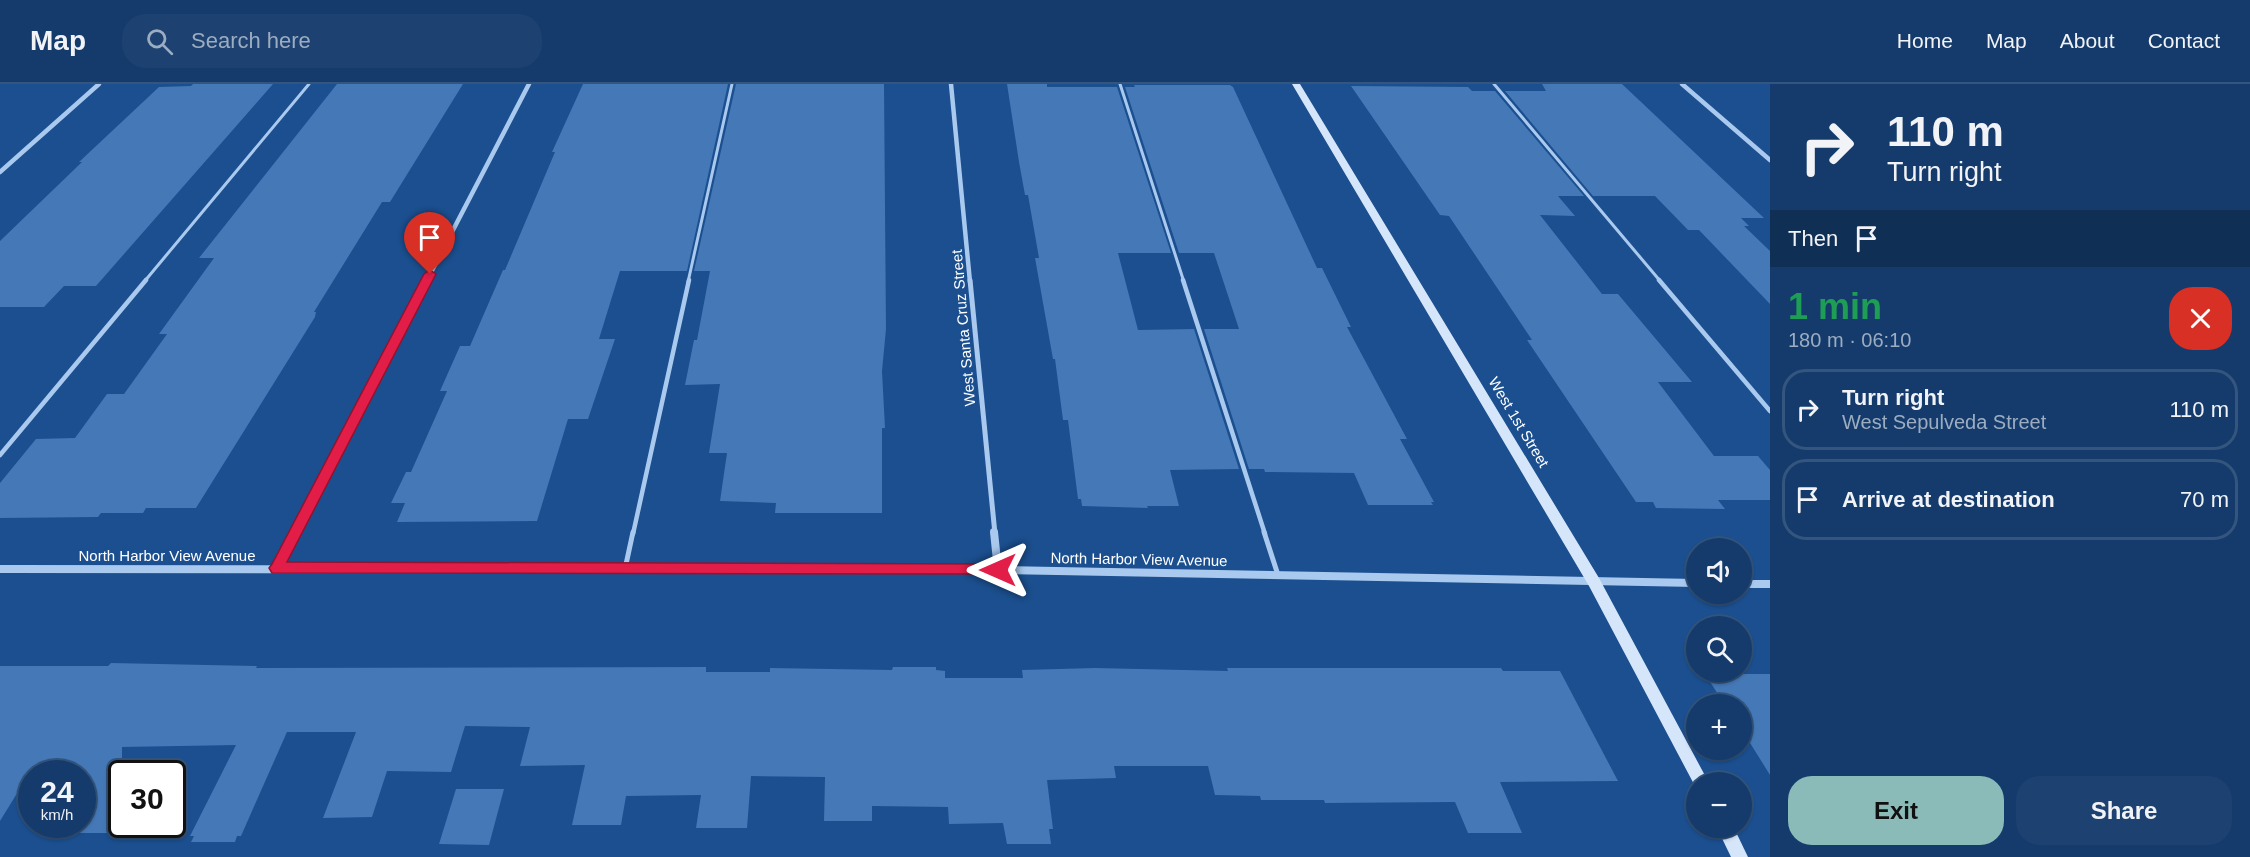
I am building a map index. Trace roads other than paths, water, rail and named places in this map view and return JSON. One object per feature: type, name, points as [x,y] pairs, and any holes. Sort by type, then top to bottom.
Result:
[{"type":"street","points":[[0,172],[99,84]]},
{"type":"street","points":[[277,568],[528,84]]},
{"type":"street","name":"West Santa Cruz Street","points":[[951,84],[998,570]]},
{"type":"street","name":"West 1st Street","points":[[1296,84],[1593,582],[1695,772]]},
{"type":"street","points":[[1682,84],[1770,160]]},
{"type":"street","name":"North Harbor View Avenue","points":[[0,569],[998,570],[1686,583]]},
{"type":"street","points":[[1752,584],[1770,584]]},
{"type":"street","points":[[1730,838],[1740,857]]},
{"type":"lane","points":[[0,455],[309,84]]},
{"type":"lane","points":[[625,569],[732,84]]},
{"type":"lane","points":[[1120,84],[1278,575]]},
{"type":"lane","points":[[1494,84],[1770,411]]}]
